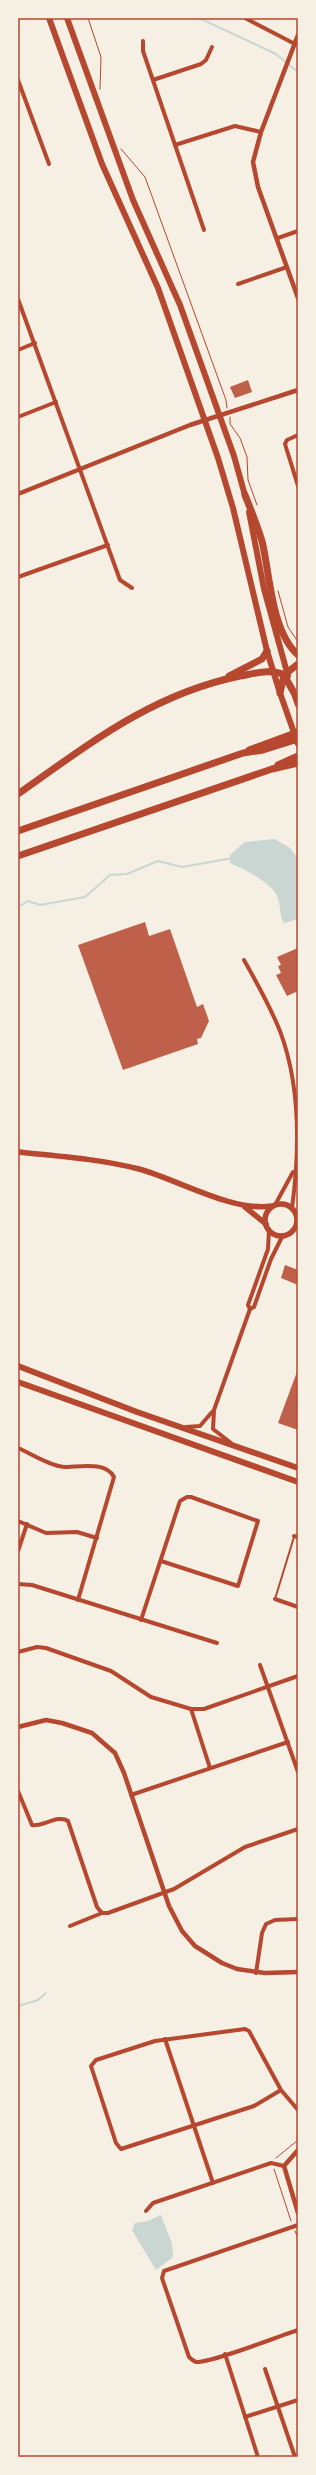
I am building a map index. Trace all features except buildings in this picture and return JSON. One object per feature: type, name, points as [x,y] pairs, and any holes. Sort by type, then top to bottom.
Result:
[{"type":"highway","points":[[245,494],[262,541],[279,619],[290,645],[298,655]]},
{"type":"highway","points":[[18,794],[134,715],[165,699],[218,681],[265,658],[267,651]]},
{"type":"highway","points":[[280,693],[285,674],[298,664]]},
{"type":"highway","points":[[218,681],[273,672],[285,674]]},
{"type":"highway","points":[[285,674],[293,691]]},
{"type":"highway","points":[[18,831],[243,753],[260,744],[298,732]]},
{"type":"highway","points":[[243,753],[263,750],[298,739]]},
{"type":"highway","points":[[272,769],[298,756]]},
{"type":"highway","points":[[18,856],[272,769],[298,763]]},
{"type":"main road","points":[[49,18],[102,164],[158,288],[205,420],[231,501],[273,672],[298,744]]},
{"type":"main road","points":[[67,18],[126,182],[180,305],[220,415],[245,494],[264,589],[285,674]]},
{"type":"main road","points":[[293,691],[298,705]]},
{"type":"main road","points":[[18,1152],[61,1156],[136,1168],[245,1206],[259,1208],[284,1204],[292,1208],[297,1216],[296,1226],[291,1232]]},
{"type":"main road","points":[[267,1227],[266,1214],[274,1205]]},
{"type":"main road","points":[[245,1206],[272,1233],[283,1235],[291,1232],[298,1232]]},
{"type":"main road","points":[[18,1366],[169,1424],[298,1468]]},
{"type":"main road","points":[[18,1382],[298,1482]]},
{"type":"street","points":[[245,18],[295,44]]},
{"type":"street","points":[[298,35],[254,152],[254,170],[298,298]]},
{"type":"street","points":[[143,41],[143,51],[204,230]]},
{"type":"street","points":[[153,80],[201,64],[206,60],[212,46]]},
{"type":"street","points":[[18,80],[49,164]]},
{"type":"street","points":[[175,145],[235,126],[261,132]]},
{"type":"street","points":[[278,238],[298,231]]},
{"type":"street","points":[[238,284],[288,267]]},
{"type":"street","points":[[18,299],[120,580],[132,588]]},
{"type":"street","points":[[18,350],[35,343]]},
{"type":"street","points":[[18,494],[205,420],[298,390]]},
{"type":"street","points":[[18,417],[56,402]]},
{"type":"street","points":[[298,436],[287,440],[285,449],[298,486]]},
{"type":"street","points":[[18,578],[108,545]]},
{"type":"street","points":[[244,960],[277,1024],[291,1068],[297,1127],[292,1208]]},
{"type":"street","points":[[274,1205],[286,1188],[294,1169]]},
{"type":"street","points":[[250,1309],[248,1305],[268,1249],[267,1227]]},
{"type":"street","points":[[240,1448],[212,1429],[214,1410],[250,1309],[254,1307],[271,1259],[283,1235]]},
{"type":"street","points":[[169,1424],[190,1427],[200,1426],[214,1410]]},
{"type":"street","points":[[18,1448],[58,1466],[90,1466],[112,1473],[114,1481],[78,1600]]},
{"type":"street","points":[[142,1620],[161,1560],[180,1501],[187,1496],[258,1521],[238,1586],[161,1560]]},
{"type":"street","points":[[18,1521],[53,1534],[77,1532],[97,1538]]},
{"type":"street","points":[[18,1551],[27,1524]]},
{"type":"street","points":[[18,1584],[32,1585],[218,1643]]},
{"type":"street","points":[[275,1599],[298,1607]]},
{"type":"street","points":[[18,1652],[37,1647],[62,1653],[121,1676],[152,1697],[190,1710],[204,1709],[269,1688],[298,1676]]},
{"type":"street","points":[[260,1665],[298,1772]]},
{"type":"street","points":[[190,1710],[210,1768]]},
{"type":"street","points":[[18,1727],[46,1720],[62,1723],[92,1733],[115,1753],[124,1772],[164,1893],[175,1919],[195,1946],[222,1963],[256,1973],[298,1972]]},
{"type":"street","points":[[131,1795],[288,1742]]},
{"type":"street","points":[[18,1791],[32,1825],[36,1826],[61,1819],[68,1821],[97,1907],[102,1913]]},
{"type":"street","points":[[70,1926],[97,1917],[102,1913],[108,1913],[164,1893],[245,1847],[298,1829]]},
{"type":"street","points":[[256,1973],[262,1933],[266,1924],[275,1920],[298,1919]]},
{"type":"street","points":[[281,2090],[254,2106],[125,2149],[118,2147],[116,2143],[91,2066],[96,2060],[165,2039],[245,2029],[249,2031],[281,2090],[298,2110]]},
{"type":"street","points":[[165,2039],[213,2183]]},
{"type":"street","points":[[284,2166],[298,2150]]},
{"type":"street","points":[[146,2211],[153,2203],[271,2163],[284,2166]]},
{"type":"street","points":[[284,2166],[296,2200],[298,2213]]},
{"type":"street","points":[[298,2225],[164,2271],[162,2274],[189,2357],[198,2362],[298,2330]]},
{"type":"street","points":[[225,2354],[258,2457]]},
{"type":"street","points":[[265,2369],[295,2457]]},
{"type":"street","points":[[245,2417],[298,2400]]},
{"type":"lane","points":[[275,1599],[296,1537]]},
{"type":"path","points":[[88,18],[101,57],[100,91]]},
{"type":"path","points":[[121,148],[145,177],[226,406]]},
{"type":"path","points":[[274,2158],[278,2158],[298,2140]]},
{"type":"path","points":[[273,2168],[278,2178],[291,2222]]},
{"type":"path","points":[[295,2232],[298,2238]]},
{"type":"shaded area","points":[[275,839],[290,848],[298,859],[298,919],[284,923],[281,917],[278,898],[275,892],[257,877],[230,863],[230,855],[245,842]]},
{"type":"shaded area","points":[[161,2215],[172,2244],[173,2257],[156,2270],[132,2230],[135,2223],[148,2221]]},
{"type":"waterway","points":[[199,18],[276,54],[298,72]]},
{"type":"waterway","points":[[18,907],[28,901],[40,905],[85,897],[110,875],[127,874],[158,861],[182,867],[233,858]]},
{"type":"waterway","points":[[18,2006],[38,2000],[46,1993]]}]
